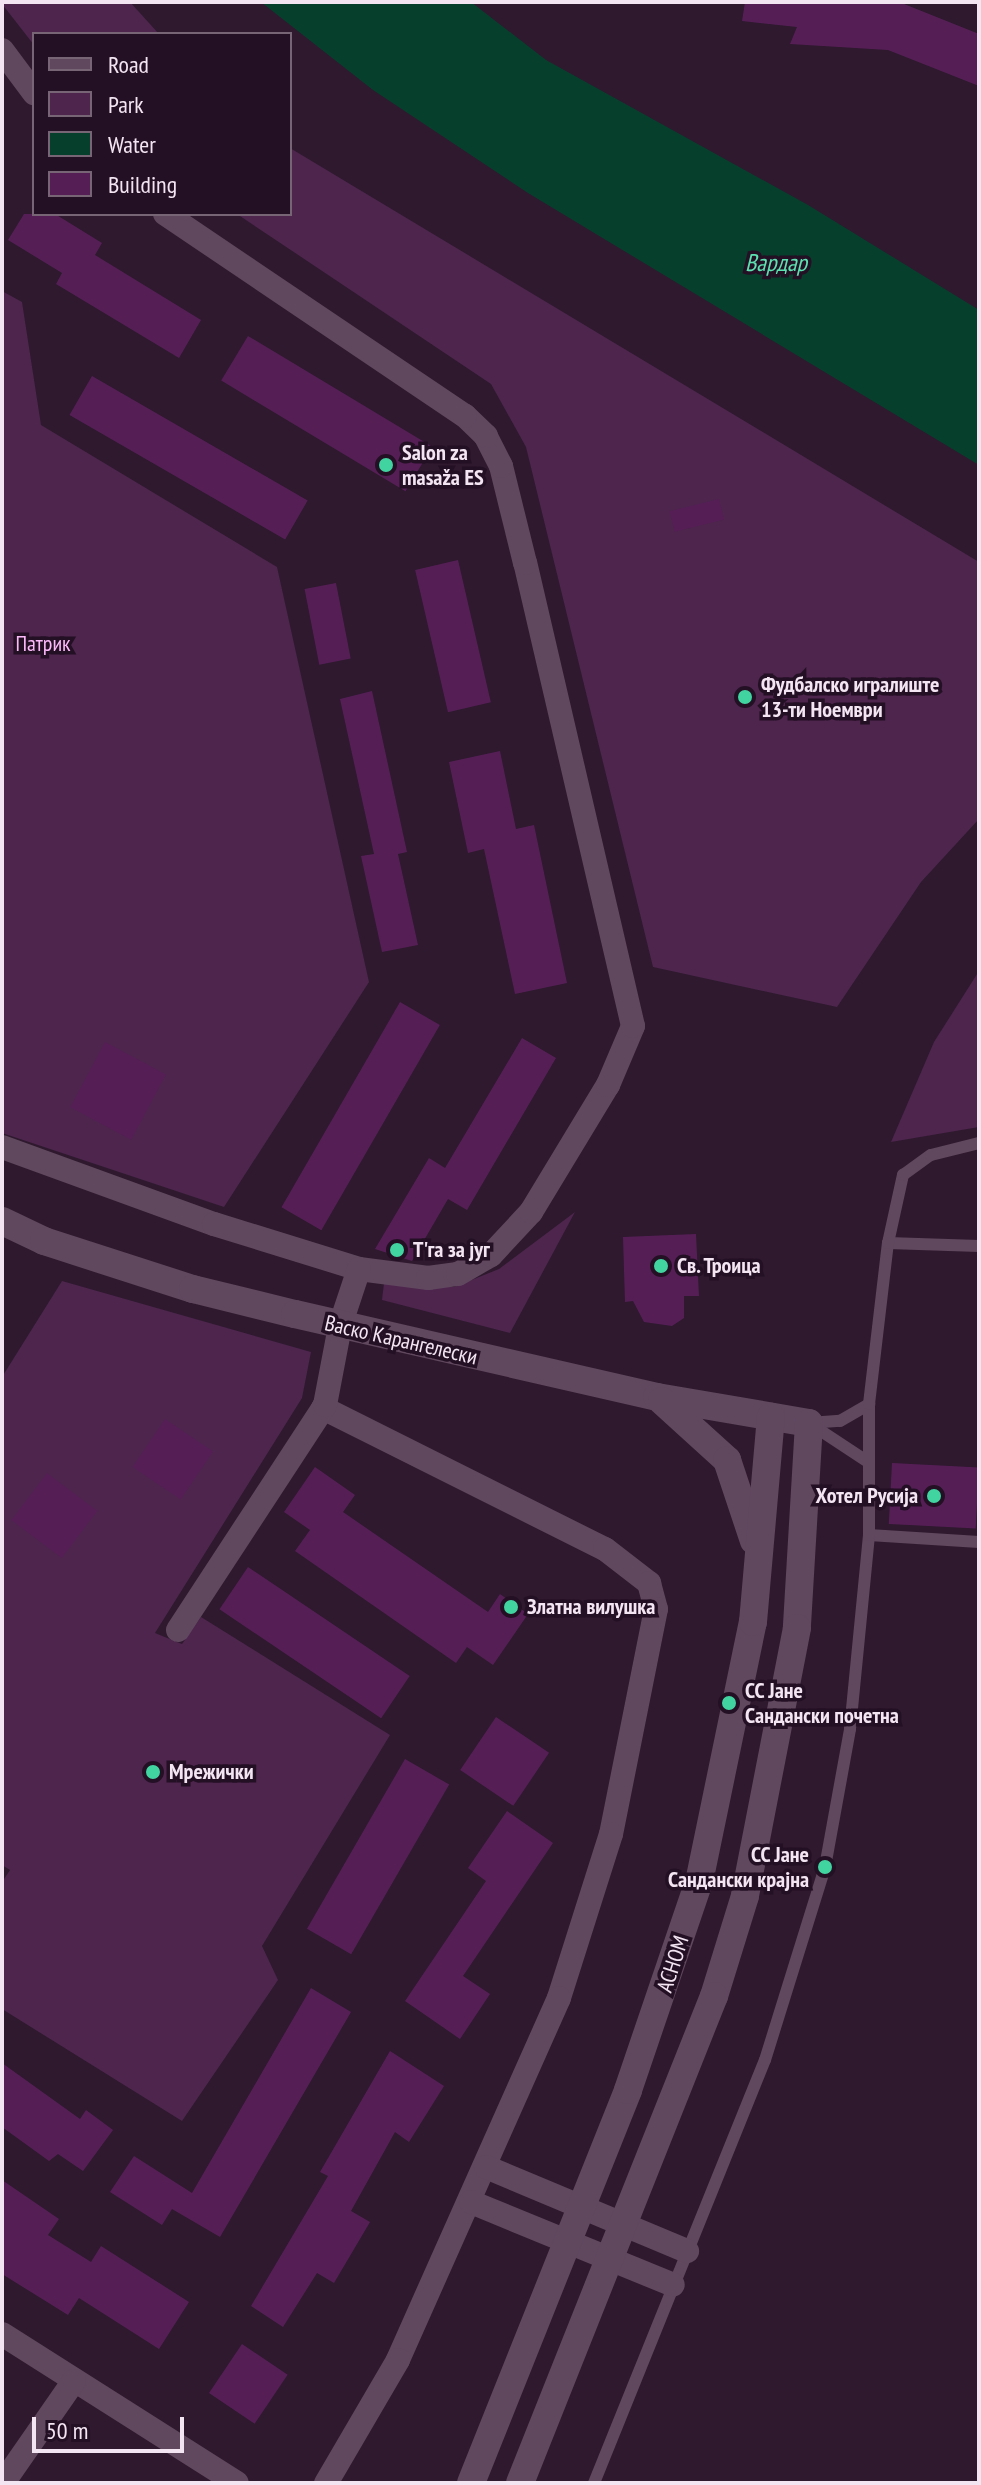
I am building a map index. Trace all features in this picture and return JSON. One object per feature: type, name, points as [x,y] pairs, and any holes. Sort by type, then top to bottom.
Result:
[{"type":"street","points":[[2,50],[32,90]]},
{"type":"street","points":[[2,1147],[214,1224],[359,1269],[428,1278],[458,1274],[491,1255],[531,1212],[608,1085],[633,1026],[629,990],[505,482],[486,436],[465,416],[168,216]]},
{"type":"street","name":"Васко Карангелески","points":[[2,1221],[44,1241],[193,1289],[340,1326],[657,1397],[809,1423]]},
{"type":"street","points":[[178,1630],[323,1408],[340,1326],[359,1269]]},
{"type":"street","points":[[657,1397],[727,1460],[750,1520],[757,1582]]},
{"type":"street","points":[[323,1408],[605,1549],[655,1594],[611,1834],[559,1998],[471,2202],[398,2360],[326,2483]]},
{"type":"street","name":"АСНОМ","points":[[471,2483],[658,2008],[699,1882],[729,1759],[757,1582],[771,1417]]},
{"type":"street","points":[[520,2483],[714,1996],[759,1836],[797,1628],[809,1423]]},
{"type":"street","points":[[486,2167],[581,2204],[687,2251]]},
{"type":"street","points":[[471,2202],[673,2285]]},
{"type":"street","points":[[2,2334],[237,2483]]},
{"type":"street","points":[[3,2483],[74,2381]]},
{"type":"lane","points":[[594,2483],[765,2060],[819,1891],[850,1729],[869,1535],[865,1460],[869,1404],[888,1243],[903,1175],[931,1155],[979,1143]]},
{"type":"lane","points":[[888,1243],[979,1246]]},
{"type":"lane","points":[[809,1423],[840,1421],[869,1404]]},
{"type":"lane","points":[[809,1423],[865,1460]]},
{"type":"lane","points":[[869,1535],[979,1542]]},
{"type":"green space","points":[[130,2],[157,32],[32,32],[32,42],[2,4]]},
{"type":"green space","points":[[292,149],[979,562],[979,819],[921,882],[837,1007],[653,967],[526,447],[491,384],[240,216],[292,216]]},
{"type":"green space","name":"Патрик","points":[[2,291],[22,302],[41,425],[277,567],[369,982],[224,1207],[2,1133]]},
{"type":"green space","points":[[979,971],[979,1127],[891,1142],[934,1042]]},
{"type":"green space","points":[[575,1212],[510,1333],[382,1300],[384,1283],[454,1287],[499,1269]]},
{"type":"green space","points":[[62,1281],[311,1352],[302,1398],[155,1633],[182,1644],[201,1617],[390,1735],[262,1946],[278,1980],[182,2121],[2,2009],[2,1882],[10,1870],[2,1865],[2,1377]]},
{"type":"water","name":"Вардар","points":[[261,2],[471,2],[546,60],[808,205],[979,310],[979,465],[528,193],[373,90]]},
{"type":"building","points":[[745,2],[904,4],[979,34],[979,86],[888,50],[790,44],[797,27],[742,21]]},
{"type":"building","points":[[24,214],[58,216],[102,243],[95,255],[201,320],[179,358],[56,284],[62,273],[8,240]]},
{"type":"building","points":[[248,336],[432,447],[406,491],[221,381]]},
{"type":"building","points":[[92,376],[308,500],[285,539],[70,415]]},
{"type":"building","points":[[719,499],[724,519],[675,532],[670,511]]},
{"type":"building","points":[[458,560],[491,702],[448,712],[415,570]]},
{"type":"building","points":[[336,583],[351,659],[319,665],[305,589]]},
{"type":"building","points":[[372,691],[407,852],[398,854],[418,945],[382,952],[361,856],[374,854],[340,699]]},
{"type":"building","points":[[500,751],[516,829],[534,825],[567,983],[515,994],[484,849],[468,853],[449,762]]},
{"type":"building","points":[[400,1002],[440,1025],[321,1230],[282,1207]]},
{"type":"building","points":[[522,1038],[556,1058],[467,1210],[448,1199],[412,1261],[375,1249],[429,1158],[445,1168]]},
{"type":"building","points":[[105,1042],[166,1074],[131,1140],[70,1107]]},
{"type":"building","name":"Св. Троица","points":[[696,1234],[699,1296],[684,1296],[684,1318],[672,1326],[644,1322],[633,1301],[625,1302],[623,1237]]},
{"type":"building","points":[[165,1419],[213,1451],[181,1500],[133,1467]]},
{"type":"building","name":"Хотел Русија","points":[[892,1463],[979,1468],[976,1528],[889,1524]]},
{"type":"building","points":[[315,1467],[355,1495],[343,1512],[488,1612],[500,1594],[528,1614],[493,1665],[467,1647],[456,1663],[295,1551],[310,1530],[284,1512]]},
{"type":"building","points":[[47,1473],[97,1511],[62,1558],[11,1520]]},
{"type":"building","points":[[248,1567],[410,1676],[381,1718],[219,1609]]},
{"type":"building","points":[[496,1717],[549,1753],[513,1806],[460,1770]]},
{"type":"building","points":[[405,1759],[449,1784],[351,1954],[307,1929]]},
{"type":"building","points":[[507,1811],[553,1843],[463,1976],[490,1994],[460,2039],[405,2001],[486,1881],[468,1868]]},
{"type":"building","points":[[311,1988],[351,2012],[220,2237],[172,2209],[162,2225],[110,2192],[134,2156],[192,2193]]},
{"type":"building","points":[[390,2051],[444,2086],[409,2142],[395,2132],[351,2211],[370,2222],[334,2283],[317,2273],[283,2327],[251,2306],[328,2176],[320,2172]]},
{"type":"building","points":[[2,2063],[80,2119],[86,2110],[113,2130],[83,2171],[58,2154],[49,2161],[2,2127]]},
{"type":"building","points":[[2,2180],[59,2219],[48,2235],[91,2262],[101,2246],[189,2302],[159,2349],[79,2298],[68,2315],[2,2274]]},
{"type":"building","points":[[242,2344],[288,2375],[255,2424],[209,2393]]},
{"type":"place","name":"Salon za masaža ES","points":[[386,465]]},
{"type":"place","name":"Фудбалско игралиште 13-ти Ноември","points":[[745,697]]},
{"type":"place","name":"Т'га за југ","points":[[397,1250]]},
{"type":"place","name":"Св. Троица","points":[[661,1266]]},
{"type":"place","name":"Хотел Русија","points":[[934,1496]]},
{"type":"place","name":"Златна вилушка","points":[[511,1607]]},
{"type":"place","name":"СС Јане Сандански почетна","points":[[729,1703]]},
{"type":"place","name":"Мрежички","points":[[153,1772]]},
{"type":"place","name":"СС Јане Сандански крајна","points":[[825,1867]]}]
